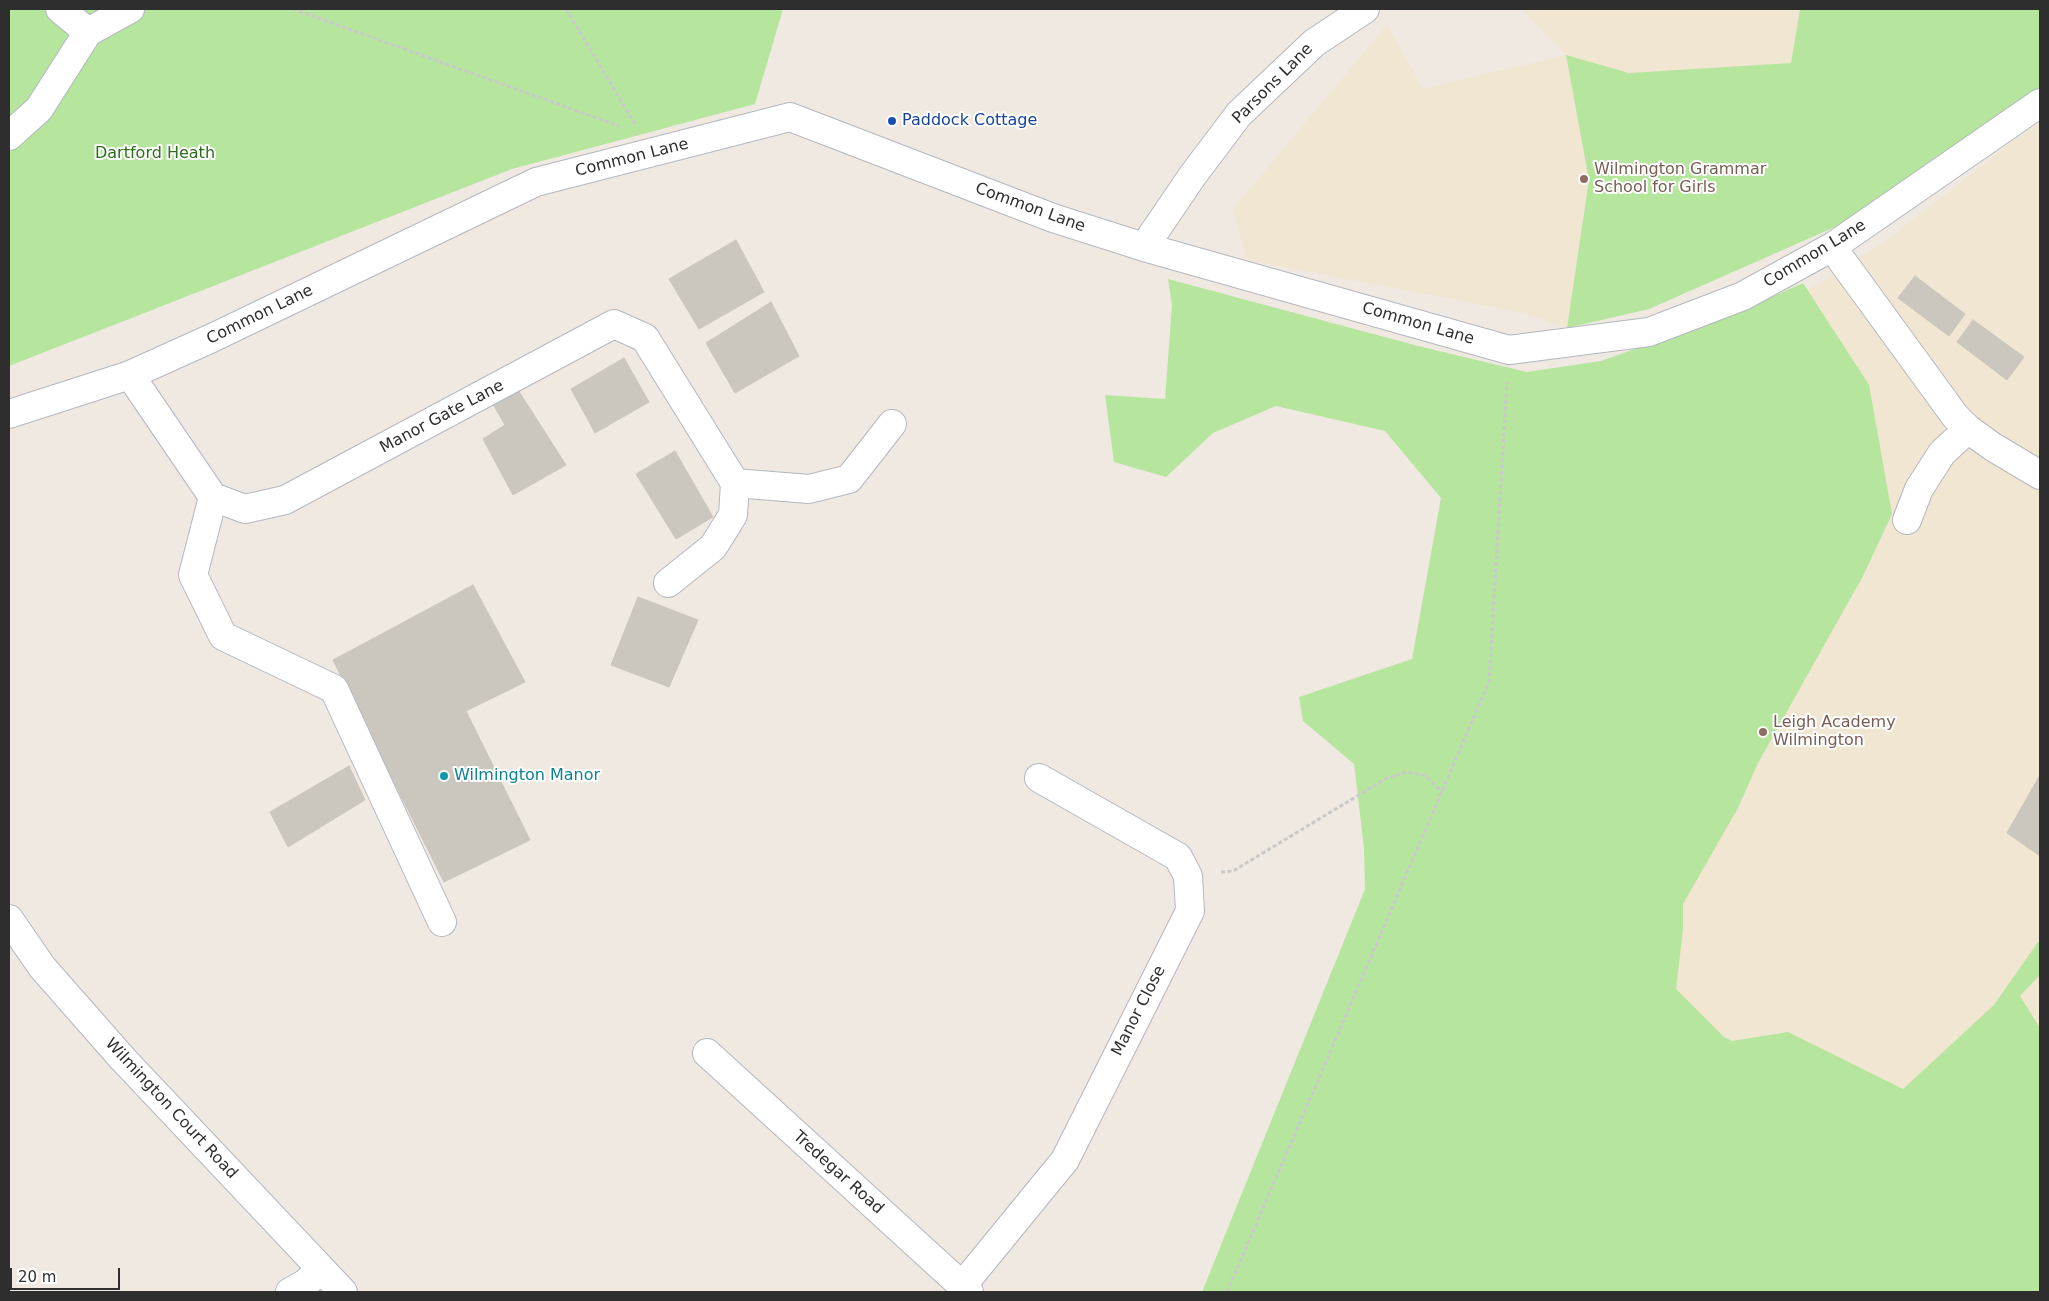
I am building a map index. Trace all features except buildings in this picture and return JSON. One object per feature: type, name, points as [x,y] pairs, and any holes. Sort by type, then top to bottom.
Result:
[{"type":"street","points":[[60,9],[88,32]]},
{"type":"street","points":[[9,136],[39,109],[88,32],[130,9]]},
{"type":"street","name":"Parsons Lane","points":[[1144,247],[1193,175],[1240,114],[1314,43],[1365,9]]},
{"type":"street","name":"Common Lane","points":[[9,414],[130,375],[212,338],[536,182],[790,117],[1053,218],[1144,247],[1509,350],[1649,332],[1744,296],[1832,247],[2040,103]]},
{"type":"street","points":[[1832,247],[1955,416],[1968,429],[1993,447],[2040,475]]},
{"type":"street","name":"Manor Gate Lane","points":[[213,496],[245,509],[285,500],[614,324],[645,338],[735,483]]},
{"type":"street","points":[[130,375],[213,496],[193,575],[223,636],[334,689],[442,922]]},
{"type":"street","points":[[668,583],[713,546],[733,515],[735,483],[809,489],[849,479],[892,424]]},
{"type":"street","points":[[1906,520],[1920,489],[1942,453],[1968,429]]},
{"type":"street","name":"Manor Close","points":[[966,1289],[1065,1160],[1190,911],[1188,876],[1178,857],[1039,778]]},
{"type":"street","name":"Wilmington Court Road","points":[[9,918],[42,967],[122,1058],[343,1292]]},
{"type":"street","name":"Tredegar Road","points":[[707,1053],[966,1289]]},
{"type":"street","points":[[290,1292],[306,1283],[321,1269]]},
{"type":"path","points":[[293,9],[623,128]]},
{"type":"path","points":[[566,9],[636,126]]},
{"type":"path","points":[[1228,1292],[1489,682],[1509,350]]},
{"type":"path","points":[[1188,876],[1233,871],[1387,778],[1406,772],[1426,776],[1442,792]]},
{"type":"shaded area","name":"Wilmington Grammar School for Girls","points":[[1521,9],[2040,9],[1649,309],[1567,328],[1520,312],[1247,260],[1233,209],[1387,25],[1423,89],[1566,55]]},
{"type":"shaded area","name":"Leigh Academy Wilmington","points":[[2040,124],[2040,1292],[1248,1292],[1614,363],[1738,329],[1815,286],[1886,241],[2009,144]]},
{"type":"green space","name":"Dartford Heath","points":[[9,9],[783,9],[755,104],[512,169],[9,366]]},
{"type":"green space","points":[[1800,9],[2040,9],[2040,91],[1844,223],[1649,309],[1567,328],[1589,180],[1566,55],[1629,73],[1791,63]]},
{"type":"green space","name":"Leigh Academy Wilmington","points":[[1168,279],[1422,347],[1527,372],[1601,361],[1736,313],[1803,283],[1869,385],[1892,514],[1863,576],[1758,763],[1738,808],[1683,904],[1683,930],[1676,989],[1724,1037],[1732,1041],[1788,1032],[1903,1089],[1994,1005],[2038,942],[2040,943],[2040,975],[2020,996],[2040,1028],[2040,1292],[1202,1292],[1365,889],[1364,848],[1354,764],[1303,721],[1299,697],[1412,659],[1441,498],[1385,431],[1276,406],[1213,433],[1166,477],[1114,462],[1105,395],[1165,399],[1172,305]]},
{"type":"place","name":"Paddock Cottage","points":[[892,121]]},
{"type":"place","name":"Wilmington Grammar School for Girls","points":[[1584,179]]},
{"type":"place","name":"Leigh Academy Wilmington","points":[[1763,732]]},
{"type":"place","name":"Wilmington Manor","points":[[444,776]]}]
